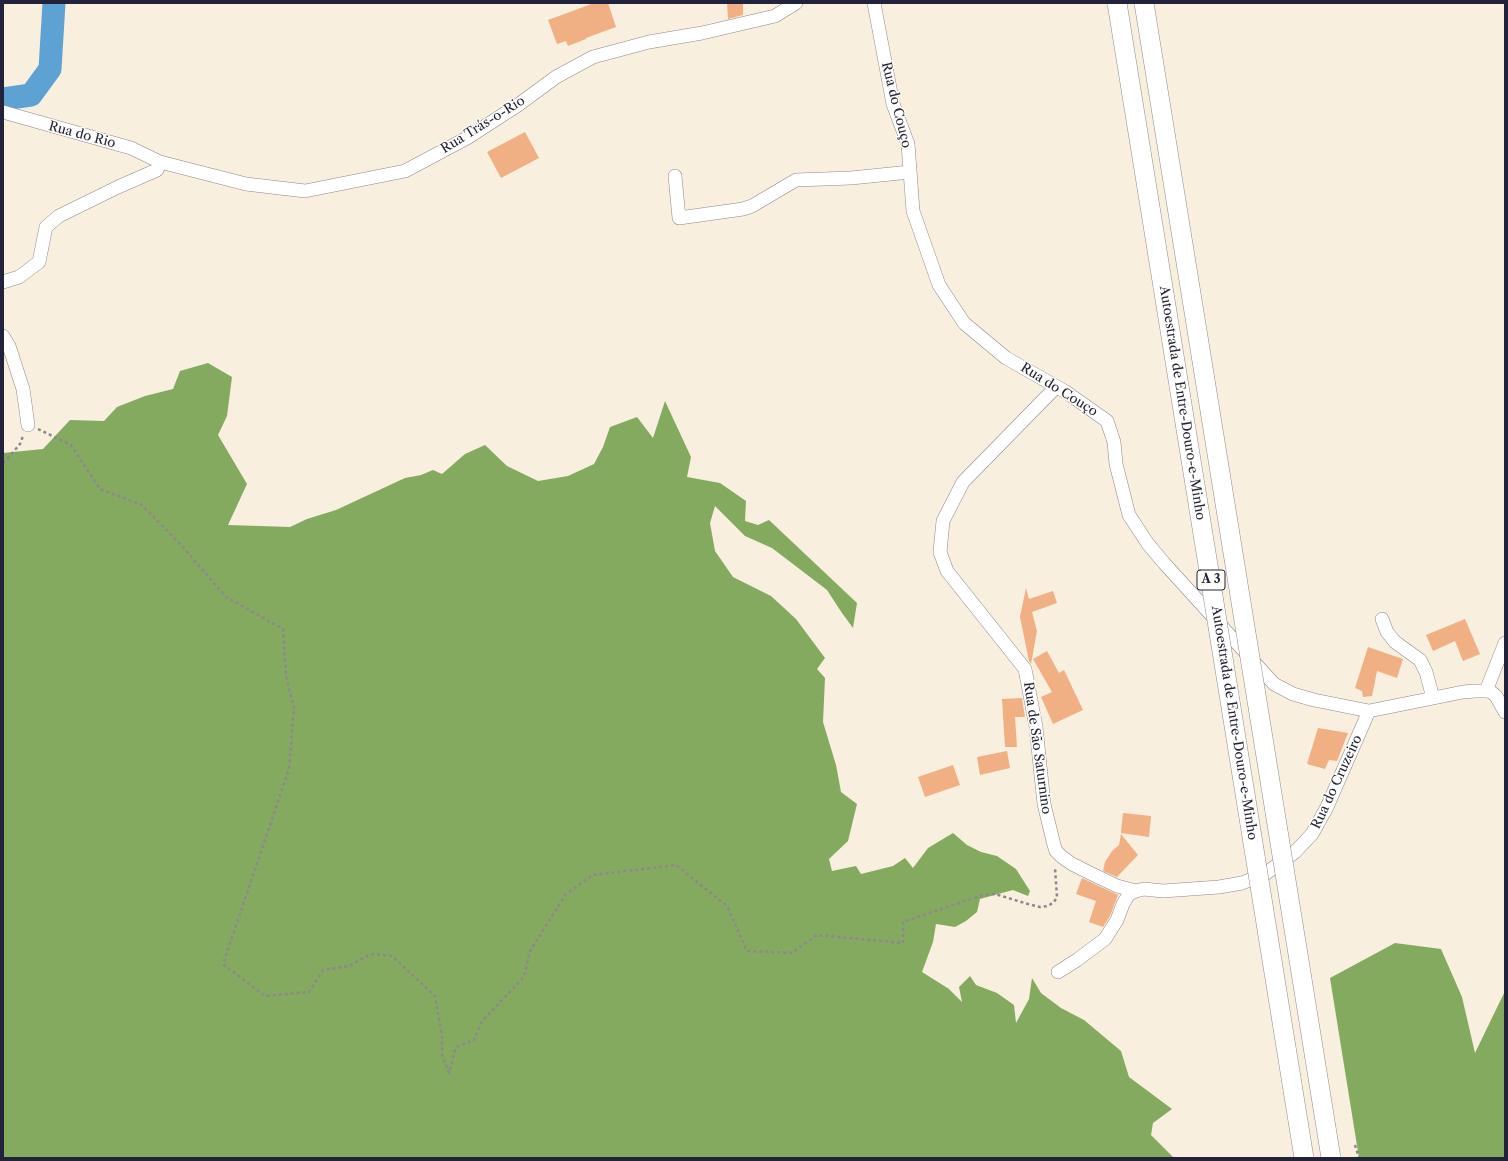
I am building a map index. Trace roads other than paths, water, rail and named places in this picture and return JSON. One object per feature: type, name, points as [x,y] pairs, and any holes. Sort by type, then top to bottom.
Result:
[{"type":"highway","name":"Autoestrada de Entre-Douro-e-Minho","points":[[1118,3],[1304,1158]]},
{"type":"highway","name":"Autoestrada de Entre-Douro-e-Minho","points":[[1144,3],[1331,1158]]},
{"type":"street","name":"Rua Trás-o-Rio","points":[[160,162],[246,184],[305,191],[405,171],[467,138],[518,105],[556,77],[593,57],[650,42],[702,33],[775,16],[796,3]]},
{"type":"street","name":"Rua do Couço","points":[[874,3],[893,104],[908,144],[913,211],[939,285],[964,323],[1006,358],[1056,387],[1107,421],[1114,442],[1116,464],[1129,515],[1135,526],[1160,558],[1274,684],[1293,694],[1314,700],[1370,711]]},
{"type":"street","name":"Rua do Rio","points":[[7,113],[131,148],[160,162]]},
{"type":"street","points":[[3,282],[19,278],[39,262],[46,227],[60,216],[112,190],[157,170],[160,162]]},
{"type":"street","points":[[675,176],[679,218],[743,209],[752,206],[796,180],[844,178],[910,172]]},
{"type":"street","points":[[3,336],[9,346],[23,389],[28,425]]},
{"type":"street","name":"Rua de São Saturnino","points":[[1056,387],[963,482],[943,521],[940,552],[947,572],[1025,668],[1036,727],[1044,804],[1056,851],[1072,864],[1117,886],[1136,891]]},
{"type":"street","points":[[1382,619],[1387,632],[1395,642],[1420,660],[1426,672],[1433,698]]},
{"type":"street","points":[[1486,691],[1505,643]]},
{"type":"street","points":[[1370,711],[1475,690],[1491,692],[1496,696],[1505,712]]},
{"type":"street","name":"Rua do Cruzeiro","points":[[1136,891],[1144,889],[1163,891],[1219,887],[1242,883],[1265,874],[1276,867],[1295,852],[1312,834],[1327,807],[1370,711]]},
{"type":"street","points":[[1058,972],[1105,939],[1117,920],[1123,904],[1129,894],[1136,891]]},
{"type":"waterway","points":[[3,99],[31,95],[50,69],[54,3]]}]
